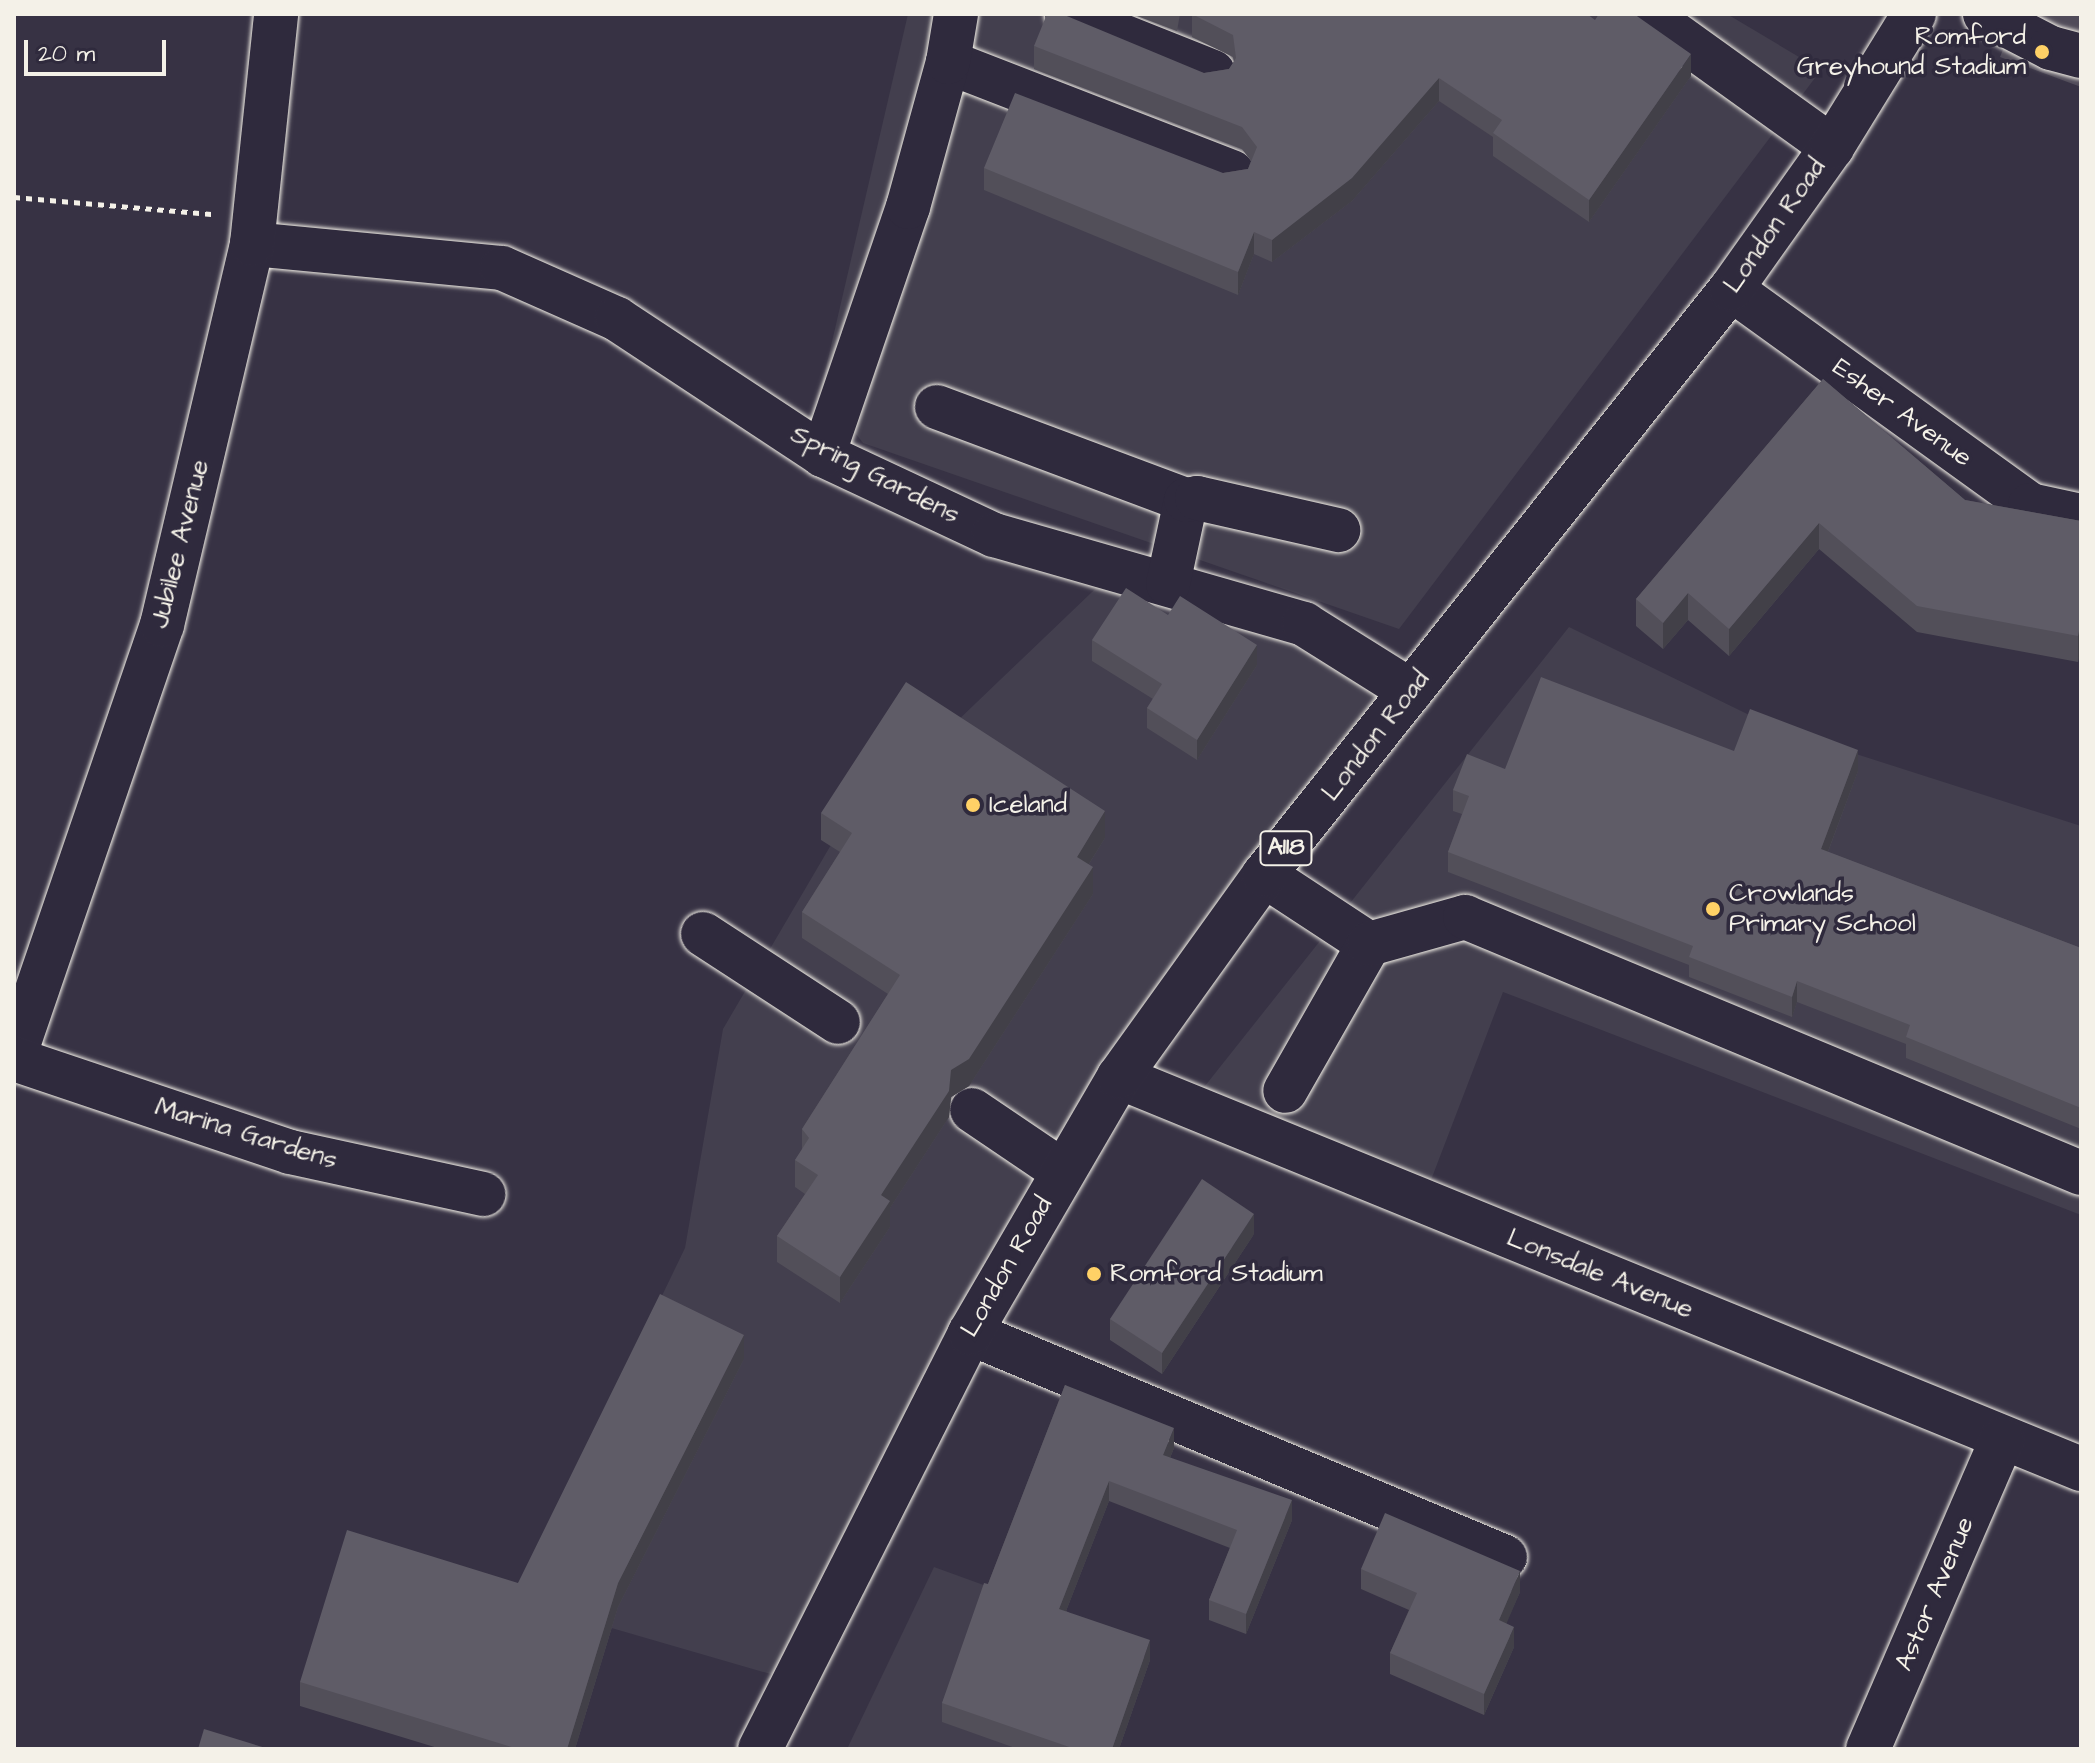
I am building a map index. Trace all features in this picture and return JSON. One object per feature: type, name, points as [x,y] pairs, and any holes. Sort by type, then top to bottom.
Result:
[{"type":"street","name":"Jubilee Avenue","points":[[14,1058],[162,625],[254,230],[276,14]]},
{"type":"street","points":[[823,455],[884,283],[948,62],[956,14]]},
{"type":"street","points":[[1067,14],[1213,72]]},
{"type":"street","points":[[1647,14],[1832,147]]},
{"type":"street","name":"London Road","points":[[762,1748],[970,1333],[1119,1077],[1264,875],[1731,289],[1832,147],[1914,14]]},
{"type":"street","points":[[1985,14],[2051,48],[2081,56]]},
{"type":"street","points":[[948,62],[1232,172]]},
{"type":"street","name":"Spring Gardens","points":[[254,230],[502,268],[617,319],[823,455],[994,535],[1304,624],[1411,691]]},
{"type":"street","name":"Esher Avenue","points":[[1731,289],[2030,505],[2081,516]]},
{"type":"street","points":[[937,407],[1186,500],[1197,498],[1338,530]]},
{"type":"street","points":[[1168,584],[1186,500]]},
{"type":"street","points":[[1264,875],[1369,944]]},
{"type":"street","points":[[1285,1091],[1369,944],[1465,917],[2081,1173]]},
{"type":"street","points":[[703,934],[838,1022]]},
{"type":"street","name":"Marina Gardens","points":[[14,1058],[290,1152],[483,1194]]},
{"type":"street","name":"Lonsdale Avenue","points":[[1119,1077],[2002,1440],[2081,1469]]},
{"type":"street","points":[[972,1110],[1062,1171]]},
{"type":"street","points":[[970,1333],[1505,1557]]},
{"type":"street","name":"Astor Avenue","points":[[1868,1749],[2002,1440]]},
{"type":"path","points":[[14,197],[254,230]]},
{"type":"shaded area","points":[[908,14],[1727,14],[1821,70],[1399,629],[863,443],[821,389]]},
{"type":"shaded area","name":"Romford Greyhound Stadium","points":[[1977,14],[2081,14],[2081,87],[2000,57],[2004,47],[1966,31]]},
{"type":"shaded area","points":[[1115,570],[1411,691],[1191,970],[791,1680],[515,1600],[685,1248],[723,1029],[835,838]]},
{"type":"shaded area","name":"Crowlands Primary School","points":[[1569,627],[1778,729],[2081,826],[2081,1215],[1503,992],[1431,1180],[1201,1091]]},
{"type":"shaded area","points":[[934,1567],[1148,1645],[1104,1749],[847,1749]]},
{"type":"building","points":[[1047,14],[1062,14],[1204,73],[1229,69],[1236,58],[1233,35],[1192,14],[1587,14],[1595,20],[1599,14],[1634,14],[1691,54],[1589,200],[1493,133],[1502,120],[1439,78],[1352,178],[1272,240],[1254,232],[1238,272],[984,168],[1015,93],[1223,173],[1248,169],[1257,147],[1242,127],[1034,46]]},
{"type":"building","points":[[1823,379],[1965,500],[2081,521],[2081,618],[2078,636],[1917,606],[1819,523],[1729,629],[1688,593],[1663,623],[1636,599]]},
{"type":"building","points":[[1126,588],[1168,615],[1180,596],[1257,645],[1197,740],[1147,708],[1162,684],[1092,640]]},
{"type":"building","points":[[1541,677],[1734,751],[1750,709],[1858,750],[1821,849],[2081,948],[2081,1108],[1906,1037],[1910,1025],[1797,981],[1792,997],[1689,957],[1693,946],[1448,852],[1469,796],[1453,790],[1467,754],[1505,769]]},
{"type":"building","points":[[906,682],[1105,811],[1077,857],[1093,867],[969,1059],[951,1070],[949,1091],[881,1195],[890,1201],[840,1277],[777,1236],[818,1175],[795,1160],[809,1138],[802,1129],[900,975],[802,912],[852,833],[821,813]]},
{"type":"building","points":[[1202,1179],[1254,1214],[1162,1353],[1110,1319]]},
{"type":"building","points":[[660,1294],[744,1335],[618,1583],[567,1749],[518,1749],[300,1682],[347,1530],[518,1583]]},
{"type":"building","points":[[1065,1385],[1174,1428],[1163,1455],[1292,1500],[1246,1614],[1209,1600],[1237,1530],[1109,1481],[1059,1609],[1150,1640],[1112,1749],[1075,1749],[942,1703],[984,1583],[988,1584]]},
{"type":"building","points":[[1385,1513],[1520,1571],[1499,1620],[1514,1627],[1484,1694],[1390,1653],[1417,1593],[1361,1569]]},
{"type":"building","points":[[204,1729],[269,1749],[198,1749]]},
{"type":"place","name":"Romford Greyhound Stadium","points":[[2042,52]]},
{"type":"place","name":"Iceland","points":[[973,805]]},
{"type":"place","name":"Crowlands Primary School","points":[[1713,909]]},
{"type":"place","name":"Romford Stadium","points":[[1094,1274]]}]
